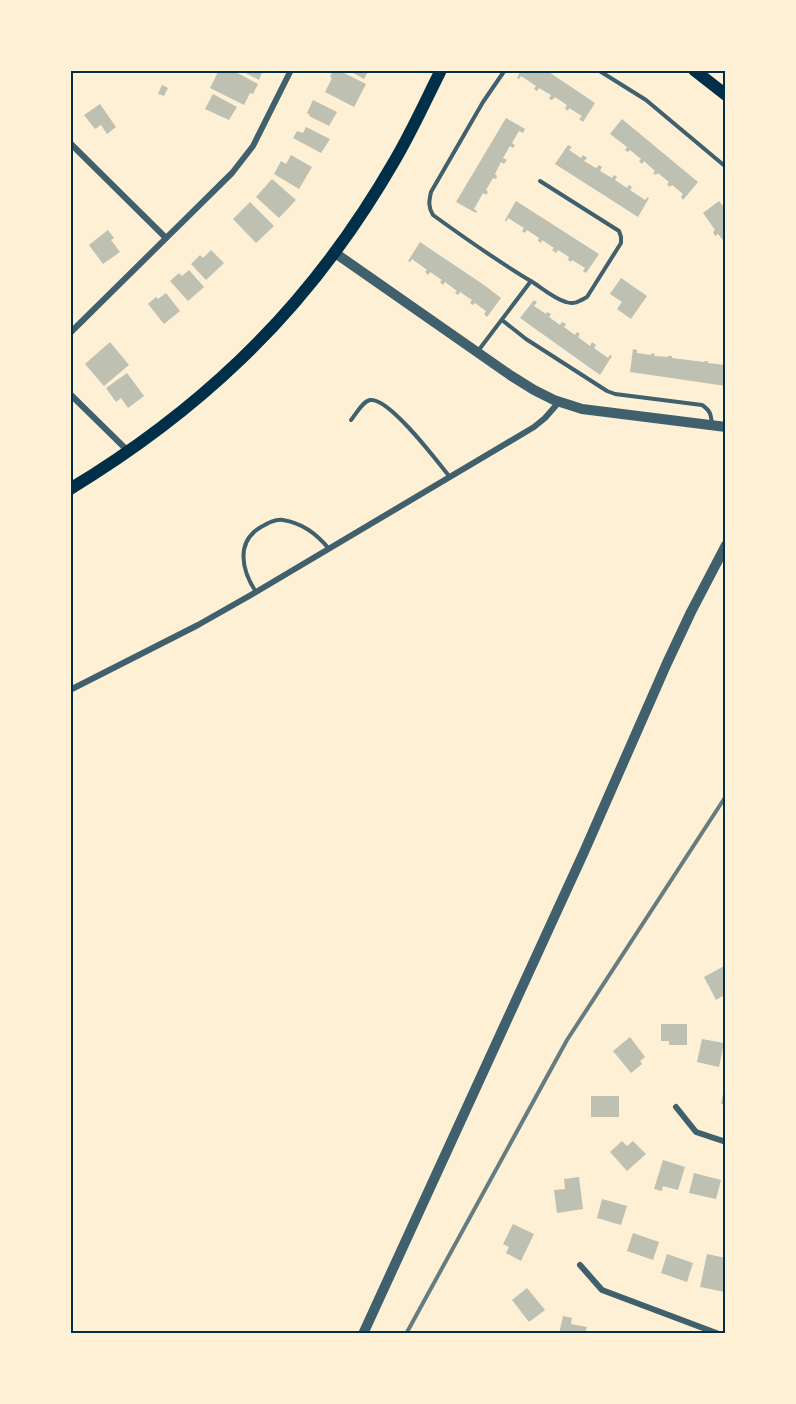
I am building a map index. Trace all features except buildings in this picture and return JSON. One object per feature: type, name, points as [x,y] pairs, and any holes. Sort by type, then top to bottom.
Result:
[{"type":"main road","points":[[70,489],[128,451],[203,394],[240,361],[300,297],[335,253],[396,159],[441,70]]},
{"type":"main road","points":[[694,70],[726,94]]},
{"type":"main road","points":[[704,70],[726,94]]},
{"type":"street","points":[[70,333],[232,173],[253,146],[291,70]]},
{"type":"street","points":[[70,143],[166,238]]},
{"type":"street","points":[[335,253],[534,390],[559,402],[582,409],[726,428]]},
{"type":"street","points":[[70,394],[128,451]]},
{"type":"street","points":[[70,690],[198,625],[256,592],[534,427],[559,402]]},
{"type":"street","points":[[363,1334],[672,653],[726,545]]},
{"type":"street","points":[[676,1107],[696,1132],[726,1142]]},
{"type":"street","points":[[580,1265],[602,1290],[719,1334]]},
{"type":"lane","points":[[505,70],[483,102],[431,192],[428,202],[430,209],[433,215],[476,246],[531,281],[565,302],[580,302],[587,297],[621,243],[621,237],[619,231],[540,181]]},
{"type":"lane","points":[[598,70],[646,100],[726,167]]},
{"type":"lane","points":[[477,352],[531,281]]},
{"type":"lane","points":[[502,320],[526,339],[607,392],[702,405],[711,414],[712,426]]},
{"type":"lane","points":[[351,420],[366,402],[377,401],[407,425],[450,477]]},
{"type":"lane","points":[[256,592],[245,570],[243,558],[249,538],[257,529],[276,520],[295,523],[320,538],[329,549]]},
{"type":"railway","points":[[406,1334],[567,1040],[726,796]]}]
